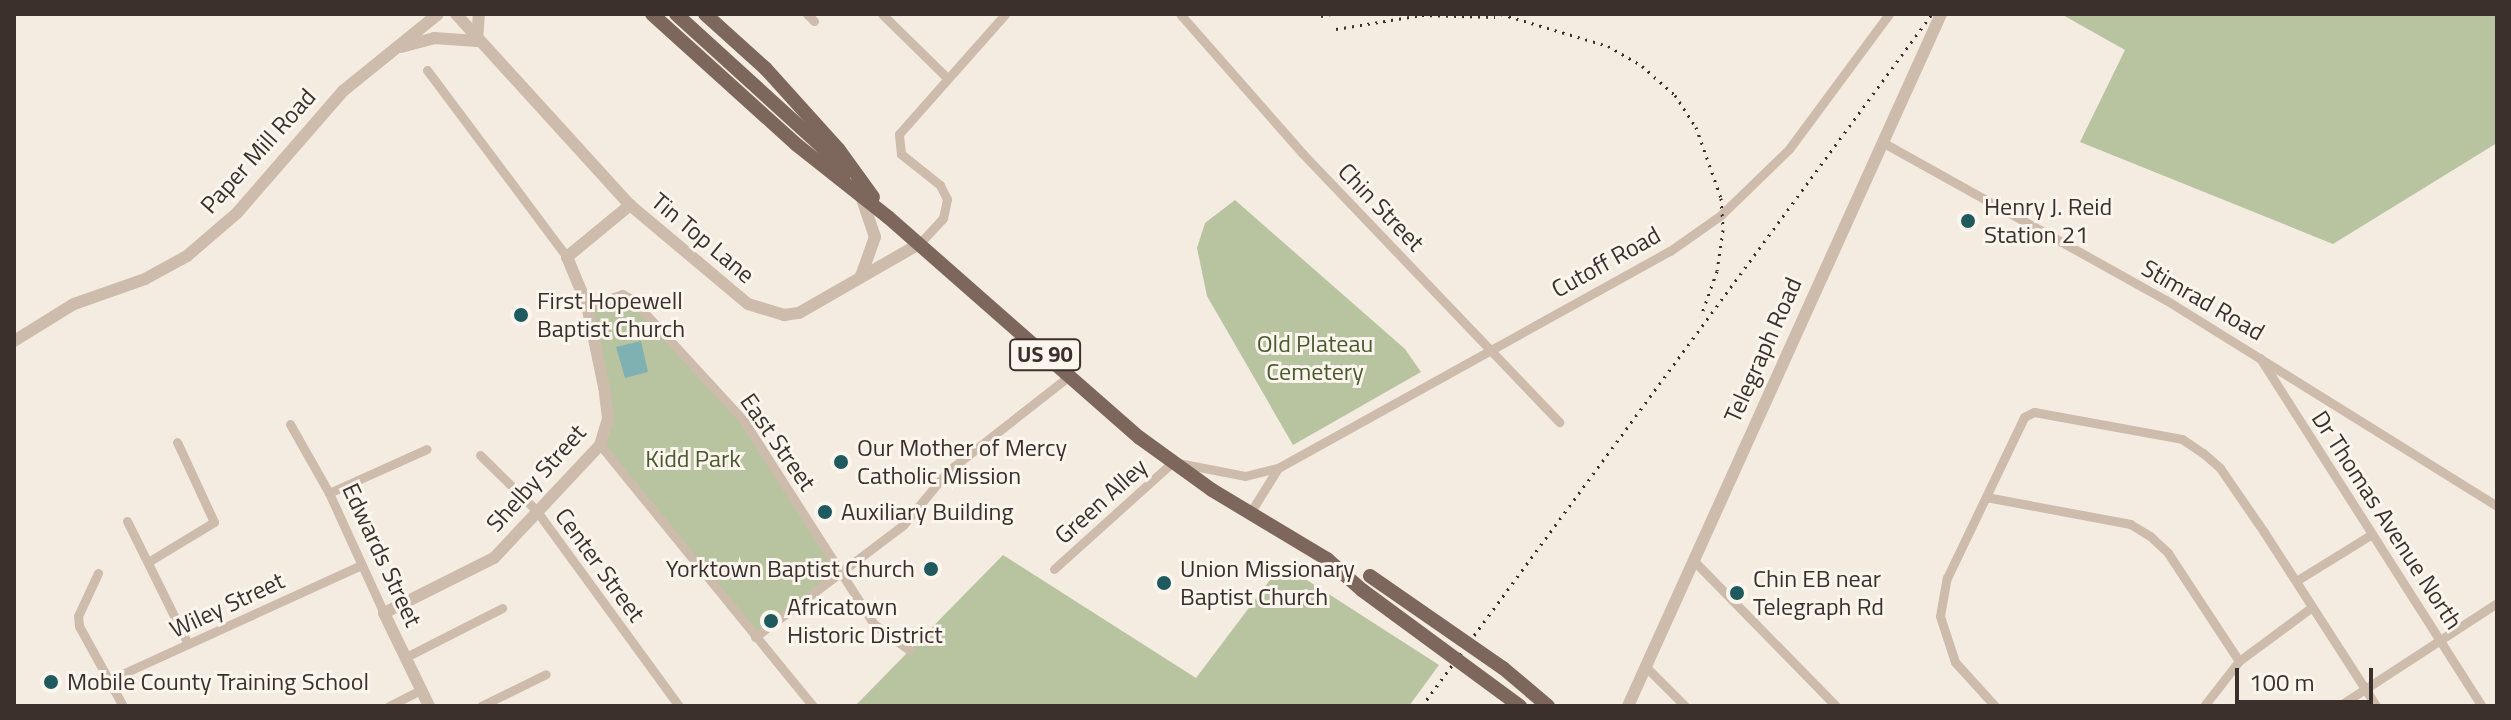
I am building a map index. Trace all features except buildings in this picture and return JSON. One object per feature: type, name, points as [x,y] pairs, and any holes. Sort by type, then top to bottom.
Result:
[{"type":"main road","name":"US 90","points":[[652,14],[797,145],[860,193],[1069,376],[1173,462],[1327,559],[1370,576],[1503,668],[1548,706]]},
{"type":"main road","name":"US 90","points":[[676,14],[822,147],[860,193]]},
{"type":"main road","points":[[705,14],[765,68],[839,150],[888,217]]},
{"type":"main road","name":"US 90","points":[[1327,559],[1362,590],[1520,706]]},
{"type":"street","name":"Paper Mill Road","points":[[14,341],[74,304],[145,279],[187,256],[237,213],[343,91],[438,14]]},
{"type":"street","name":"Tin Top Lane","points":[[456,14],[477,41],[630,205],[733,294],[764,310],[799,313],[919,244]]},
{"type":"street","points":[[396,48],[434,38],[477,41],[479,14]]},
{"type":"street","points":[[882,14],[946,77]]},
{"type":"street","points":[[919,244],[943,218],[947,199],[940,185],[906,160],[898,140],[908,119],[1005,14]]},
{"type":"street","name":"Chin Street","points":[[1180,14],[1303,154],[1559,422]]},
{"type":"street","name":"Cutoff Road","points":[[1173,462],[1245,476],[1278,468],[1489,347],[1670,251],[1721,215],[1789,149],[1889,14]]},
{"type":"street","name":"Telegraph Road","points":[[1628,706],[1941,14]]},
{"type":"street","name":"Shelby Street","points":[[384,613],[494,558],[600,445],[608,418],[587,305],[567,257],[427,70]]},
{"type":"street","name":"Stimrad Road","points":[[1882,142],[2258,355],[2497,506]]},
{"type":"street","points":[[860,193],[875,237],[861,278]]},
{"type":"street","points":[[567,257],[630,205]]},
{"type":"street","name":"East Street","points":[[587,305],[622,294],[632,299],[744,421],[874,624],[909,650]]},
{"type":"street","name":"Dr Thomas Avenue North","points":[[2258,355],[2482,706]]},
{"type":"street","points":[[755,637],[917,511],[948,471],[1069,376]]},
{"type":"street","points":[[1995,706],[1955,662],[1943,639],[1940,616],[1947,578],[2024,417],[2034,412],[2182,439],[2220,468],[2376,706]]},
{"type":"street","name":"Edwards Street","points":[[290,424],[329,493],[429,706]]},
{"type":"street","points":[[148,562],[214,522],[208,501],[177,442]]},
{"type":"street","points":[[600,445],[813,706]]},
{"type":"street","points":[[329,493],[427,449]]},
{"type":"street","name":"Center Street","points":[[480,455],[536,510],[679,706]]},
{"type":"street","name":"Green Alley","points":[[1054,569],[1173,462]]},
{"type":"street","name":"Cutoff Road","points":[[1250,513],[1278,468]]},
{"type":"street","points":[[1986,497],[2130,524],[2150,536],[2168,553],[2239,661]]},
{"type":"street","points":[[127,521],[188,644]]},
{"type":"street","points":[[2296,581],[2372,534]]},
{"type":"street","points":[[1693,560],[1836,706]]},
{"type":"street","name":"Wiley Street","points":[[109,680],[361,565]]},
{"type":"street","points":[[98,573],[78,616],[90,646],[123,706]]},
{"type":"street","points":[[2339,706],[2497,603]]},
{"type":"street","points":[[2204,706],[2239,661],[2312,607]]},
{"type":"street","points":[[406,657],[502,608]]},
{"type":"street","points":[[1646,667],[1685,706]]},
{"type":"street","points":[[481,706],[546,674]]},
{"type":"street","points":[[389,706],[421,690]]},
{"type":"green space","points":[[2061,14],[2497,14],[2497,143],[2333,244],[2080,142],[2125,50]]},
{"type":"green space","name":"Old Plateau Cemetery","points":[[1235,200],[1405,349],[1421,372],[1293,445],[1207,296],[1197,248],[1205,223]]},
{"type":"green space","name":"Kidd Park","points":[[622,294],[744,421],[839,572],[755,637],[600,445],[607,432],[587,305]]},
{"type":"green space","points":[[1003,555],[1196,678],[1282,564],[1439,665],[1409,706],[855,706]]},
{"type":"water","points":[[641,341],[648,372],[625,378],[616,347]]},
{"type":"railway","points":[[1321,16],[1331,14]]},
{"type":"railway","points":[[1501,14],[1608,46],[1642,66],[1675,95],[1696,127],[1721,198],[1723,230],[1717,271],[1701,316]]},
{"type":"railway","points":[[1422,706],[1932,14]]},
{"type":"railway","points":[[1336,29],[1422,15],[1495,17]]},
{"type":"place","name":"Henry J. Reid Station 21","points":[[1968,221]]},
{"type":"place","name":"First Hopewell Baptist Church","points":[[521,315]]},
{"type":"place","name":"Our Mother of Mercy Catholic Mission","points":[[841,462]]},
{"type":"place","name":"Auxiliary Building","points":[[825,512]]},
{"type":"place","name":"Yorktown Baptist Church","points":[[931,569]]},
{"type":"place","name":"Union Missionary Baptist Church","points":[[1164,583]]},
{"type":"place","name":"Chin EB near Telegraph Rd","points":[[1737,593]]},
{"type":"place","name":"Africatown Historic District","points":[[771,621]]},
{"type":"place","name":"Mobile County Training School","points":[[51,682]]}]
